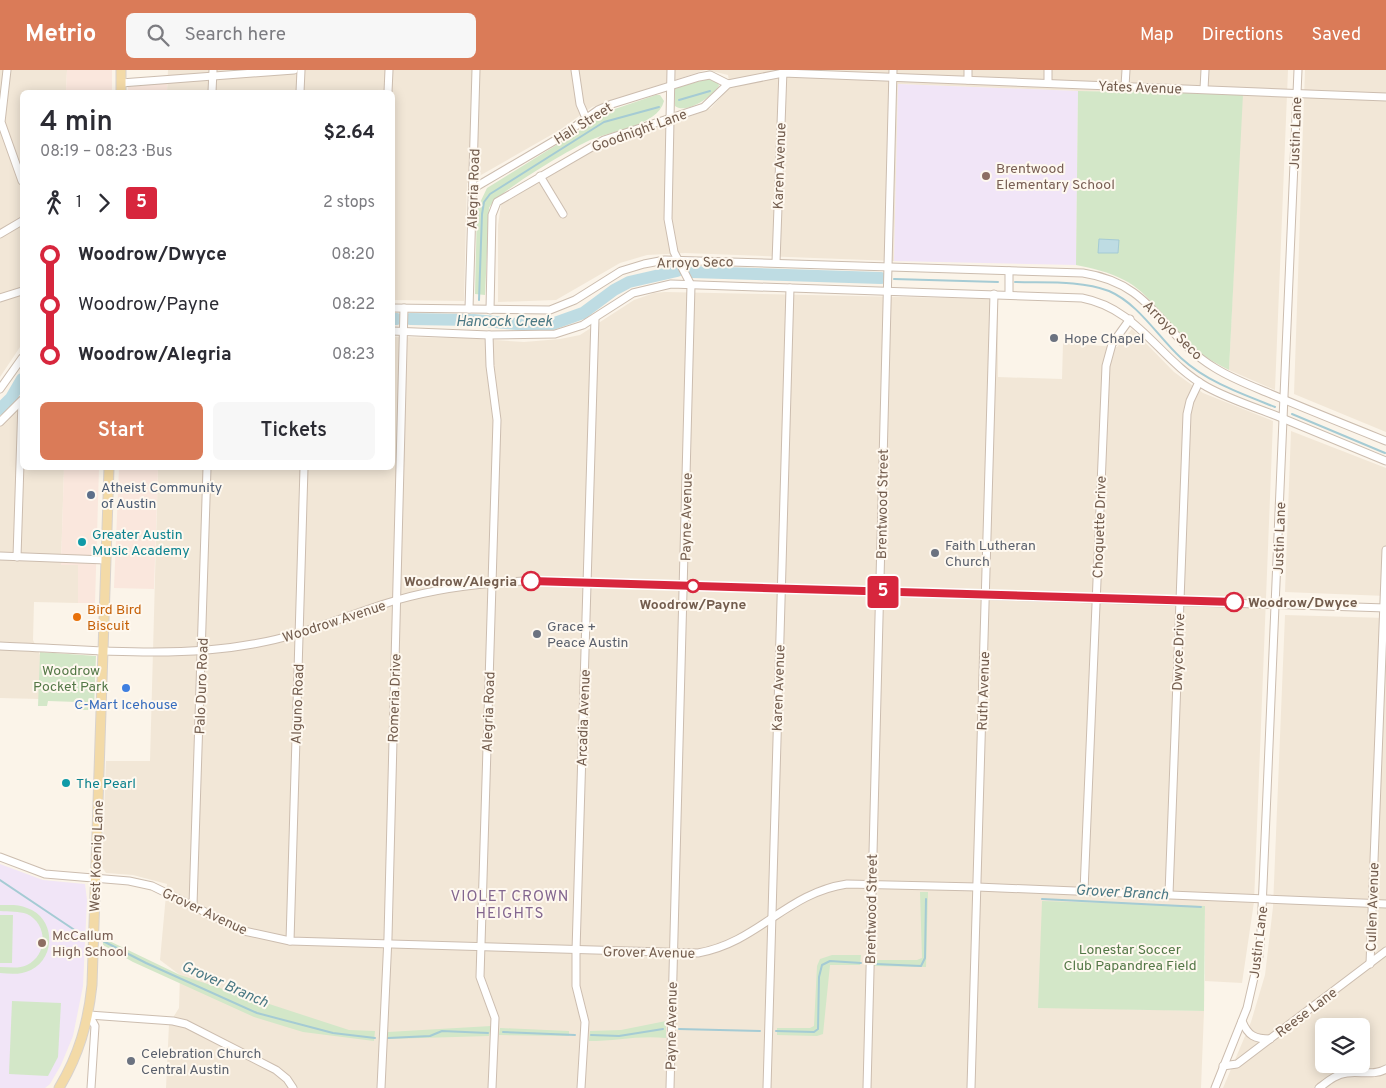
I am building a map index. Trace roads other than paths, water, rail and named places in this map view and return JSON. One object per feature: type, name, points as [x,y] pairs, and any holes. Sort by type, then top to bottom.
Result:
[{"type":"main road","points":[[121,90],[122,70]]},
{"type":"main road","name":"West Koenig Lane","points":[[59,1088],[76,1055],[89,1014],[109,470]]},
{"type":"street","points":[[7,70],[0,122],[20,176]]},
{"type":"street","points":[[121,83],[213,73],[294,70]]},
{"type":"street","points":[[300,90],[301,70]]},
{"type":"street","points":[[388,90],[389,70]]},
{"type":"street","name":"Alegria Road","points":[[469,309],[476,70]]},
{"type":"street","points":[[575,70],[580,104],[586,118]]},
{"type":"street","name":"Payne Avenue","points":[[670,1088],[672,954],[684,586],[691,285],[674,252],[667,210],[671,70]]},
{"type":"street","points":[[968,70],[968,80]]},
{"type":"street","points":[[1048,70],[1048,83]]},
{"type":"street","points":[[1125,86],[1126,70]]},
{"type":"street","points":[[1204,89],[1205,70]]},
{"type":"street","name":"Justin Lane","points":[[1215,1088],[1242,1021],[1259,956],[1298,70]]},
{"type":"street","points":[[728,84],[783,71],[894,74]]},
{"type":"street","name":"Karen Avenue","points":[[776,262],[783,71]]},
{"type":"street","points":[[212,90],[213,73]]},
{"type":"street","name":"Yates Avenue","points":[[894,74],[968,80],[1386,97]]},
{"type":"street","name":"Brentwood Street","points":[[867,1088],[894,74]]},
{"type":"street","name":"Hall Street","points":[[474,188],[559,138],[586,118],[612,104],[710,75],[728,84]]},
{"type":"street","name":"Goodnight Lane","points":[[490,310],[494,207],[503,198],[604,140],[704,107],[728,84]]},
{"type":"street","points":[[540,176],[563,214]]},
{"type":"street","points":[[0,234],[20,222]]},
{"type":"street","name":"Arroyo Seco","points":[[395,308],[539,311],[559,307],[627,269],[655,262],[679,260],[1083,273],[1117,282],[1144,300],[1179,340],[1202,360],[1225,374],[1386,441]]},
{"type":"street","points":[[1008,294],[1009,271]]},
{"type":"street","name":"Arroyo Seco","points":[[395,331],[489,335],[555,334],[576,328],[595,318],[622,299],[640,291],[672,284],[1084,298],[1108,306],[1130,319],[1171,361],[1199,382],[1226,396],[1386,461]]},
{"type":"street","name":"Karen Avenue","points":[[767,1088],[790,288]]},
{"type":"street","points":[[0,298],[20,292]]},
{"type":"street","name":"Ruth Avenue","points":[[971,1088],[994,294]]},
{"type":"street","name":"Romeria Drive","points":[[380,1088],[387,944],[404,308]]},
{"type":"street","name":"Arcadia Avenue","points":[[581,1088],[585,1022],[576,986],[576,951],[595,318]]},
{"type":"street","name":"Choquette Drive","points":[[1084,891],[1106,366],[1112,344],[1130,319]]},
{"type":"street","name":"Alegria Road","points":[[489,335],[490,366],[497,420],[480,978],[494,1018],[492,1088]]},
{"type":"street","points":[[1,387],[20,361]]},
{"type":"street","name":"Dwyce Drive","points":[[1169,894],[1187,414],[1190,401],[1199,382]]},
{"type":"street","points":[[0,422],[20,403]]},
{"type":"street","points":[[17,557],[20,463]]},
{"type":"street","name":"Palo Duro Road","points":[[194,905],[208,470]]},
{"type":"street","name":"Alguno Road","points":[[290,941],[304,470]]},
{"type":"street","name":"Cullen Avenue","points":[[1370,964],[1386,550]]},
{"type":"street","points":[[0,556],[106,560]]},
{"type":"street","name":"Woodrow Avenue","points":[[0,646],[202,651],[254,644],[299,633],[396,600],[444,588],[492,582],[588,583],[1276,603],[1385,608]]},
{"type":"street","name":"Grover Avenue","points":[[0,857],[45,874],[144,884],[194,905],[244,931],[290,941],[576,951],[672,954],[716,950],[748,935],[797,901],[827,887],[871,884],[977,886],[1263,897],[1386,904]]},
{"type":"street","name":"Reese Lane","points":[[1223,1066],[1237,1064],[1386,951]]},
{"type":"street","points":[[89,1014],[173,1020],[186,1024],[276,1070],[288,1079],[292,1088]]},
{"type":"street","points":[[89,1014],[95,1026],[90,1088]]},
{"type":"street","points":[[1242,1021],[1251,1036],[1257,1039],[1270,1039]]},
{"type":"street","points":[[1319,1088],[1328,1080],[1346,1073],[1384,1072]]},
{"type":"water","points":[[1099,239],[1119,240],[1118,253],[1098,253]]},
{"type":"waterway","points":[[679,100],[710,91]]},
{"type":"waterway","points":[[479,300],[482,214],[484,202],[490,194],[604,122],[659,107]]},
{"type":"waterway","name":"Hancock Creek","points":[[410,319],[474,320],[527,325],[552,324],[583,313],[614,290],[629,282],[677,271]]},
{"type":"waterway","name":"Hancock Creek","points":[[692,272],[881,278]]},
{"type":"waterway","name":"Hancock Creek","points":[[894,279],[998,282]]},
{"type":"waterway","name":"Hancock Creek","points":[[1015,282],[1086,285],[1109,291],[1139,312],[1181,358],[1202,374],[1225,387],[1275,407]]},
{"type":"waterway","name":"Hancock Creek","points":[[474,320],[475,316]]},
{"type":"waterway","name":"Hancock Creek","points":[[0,409],[11,398],[20,382]]},
{"type":"waterway","name":"Hancock Creek","points":[[1292,414],[1385,453]]},
{"type":"waterway","name":"Grover Branch","points":[[0,880],[85,937]]},
{"type":"waterway","name":"Grover Branch","points":[[876,964],[921,966],[925,958],[926,899]]},
{"type":"waterway","name":"Grover Branch","points":[[1042,899],[1201,907]]},
{"type":"waterway","name":"Grover Branch","points":[[101,940],[146,963],[257,1013],[333,1033],[375,1038]]},
{"type":"waterway","name":"Grover Branch","points":[[776,1031],[814,1032],[818,1029],[819,977],[822,965],[830,961],[861,963]]},
{"type":"waterway","name":"Grover Branch","points":[[591,1035],[619,1036],[663,1029]]},
{"type":"waterway","name":"Grover Branch","points":[[679,1029],[760,1031]]},
{"type":"waterway","name":"Grover Branch","points":[[388,1038],[430,1036],[442,1031],[488,1033]]},
{"type":"waterway","name":"Grover Branch","points":[[503,1032],[575,1035]]},
{"type":"place","name":"Brentwood Elementary School","points":[[986,176]]},
{"type":"place","name":"Hope Chapel","points":[[1054,338]]},
{"type":"place","name":"Atheist Community of Austin","points":[[91,495]]},
{"type":"place","name":"Greater Austin Music Academy","points":[[82,542]]},
{"type":"place","name":"Faith Lutheran Church","points":[[935,553]]},
{"type":"place","name":"Woodrow/Alegria","points":[[531,581]]},
{"type":"place","name":"Woodrow/Payne","points":[[693,586]]},
{"type":"place","name":"Woodrow/Dwyce","points":[[1234,602]]},
{"type":"place","name":"Bird Bird Biscuit","points":[[77,617]]},
{"type":"place","name":"Grace + Peace Austin","points":[[537,634]]},
{"type":"place","name":"C-Mart Icehouse","points":[[126,688]]},
{"type":"place","name":"The Pearl","points":[[66,783]]},
{"type":"place","name":"McCallum High School","points":[[42,943]]},
{"type":"place","name":"Celebration Church Central Austin","points":[[131,1061]]},
{"type":"district","name":"VIOLET CROWN HEIGHTS","points":[[510,904]]},
{"type":"park label","name":"Woodrow Pocket Park","points":[[71,678]]},
{"type":"park label","name":"Lonestar Soccer Club Papandrea Field","points":[[1130,958]]}]
